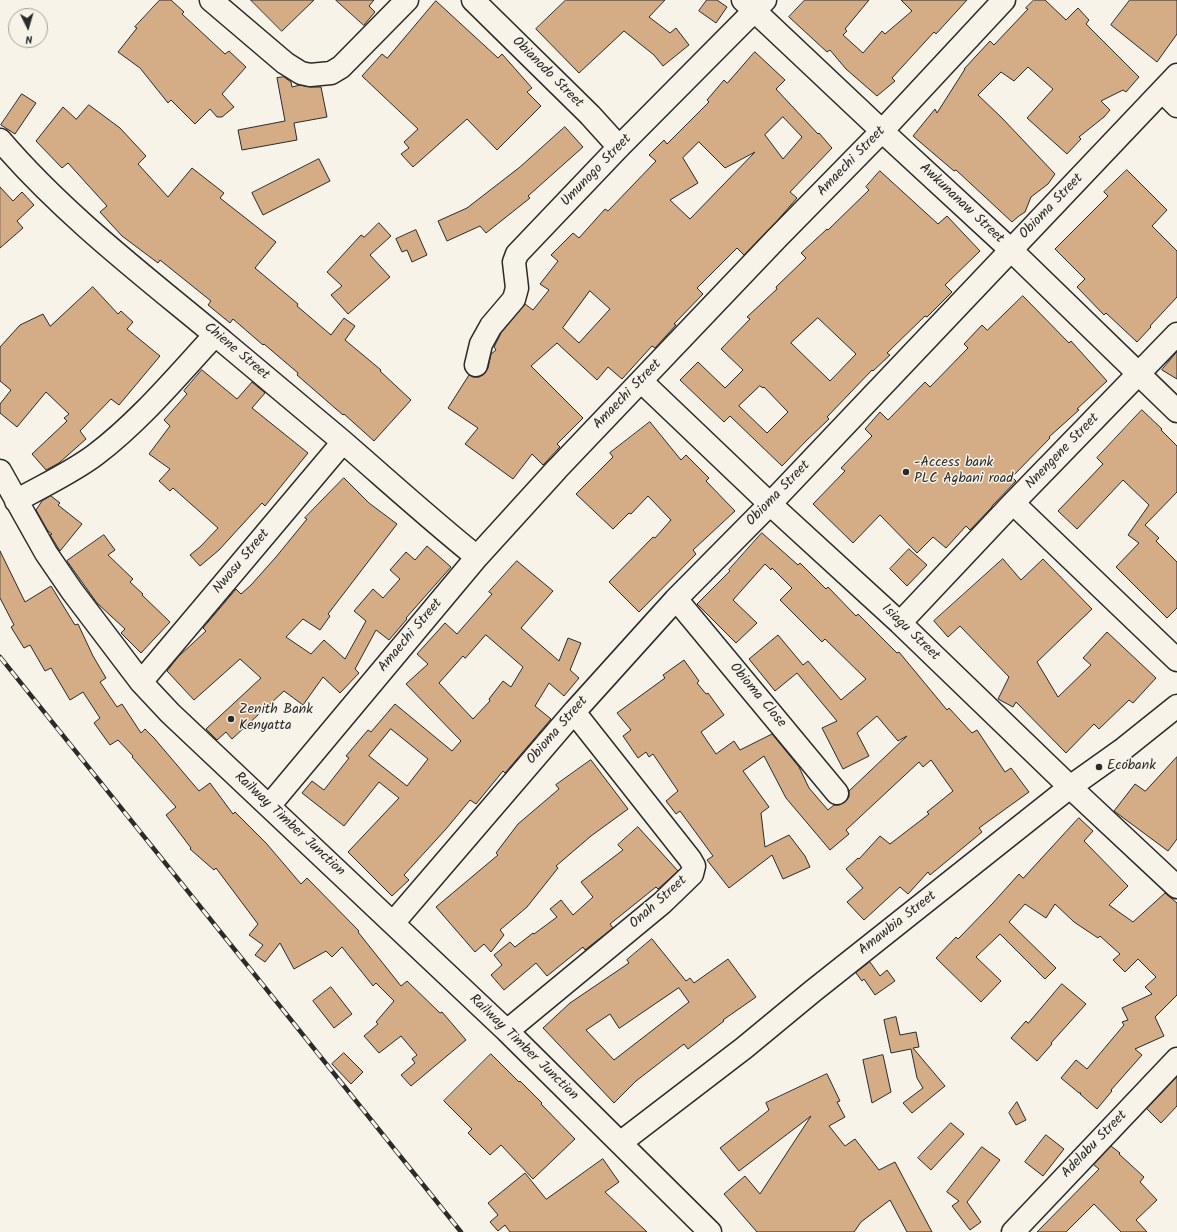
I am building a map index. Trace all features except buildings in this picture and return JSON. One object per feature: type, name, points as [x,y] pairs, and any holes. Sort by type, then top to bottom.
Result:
[{"type":"street","points":[[210,0],[284,63],[301,73],[310,75],[331,73],[341,67],[407,0]]},
{"type":"street","name":"Obianodo Street","points":[[473,0],[595,121],[619,147]]},
{"type":"street","name":"Amaechi Street","points":[[269,806],[477,558],[557,469],[777,238],[882,131],[1004,0]]},
{"type":"street","name":"Umunogo Street","points":[[476,365],[481,344],[491,326],[514,299],[517,288],[514,262],[518,254],[754,4]]},
{"type":"street","name":"Awkunanaw Street","points":[[754,4],[882,131],[1011,250],[1177,411]]},
{"type":"street","name":"Obioma Street","points":[[393,924],[574,712],[676,599],[770,504],[1011,250],[1170,98],[1177,75]]},
{"type":"street","name":"Chiene Street","points":[[0,140],[24,168],[63,206],[136,270],[343,442],[477,558]]},
{"type":"street","name":"Nnengene Street","points":[[900,623],[1013,503],[1177,334]]},
{"type":"street","points":[[16,501],[72,470],[112,442],[148,408],[215,335]]},
{"type":"street","name":"Isiagu Street","points":[[641,381],[770,504],[900,623],[1070,787],[1177,887]]},
{"type":"street","name":"Nwosu Street","points":[[141,682],[343,442]]},
{"type":"street","name":"Railway Timber Junction","points":[[0,471],[46,553],[72,591],[141,682],[170,713],[508,1031],[710,1232]]},
{"type":"street","points":[[1013,503],[1177,660]]},
{"type":"street","name":"Obioma Close","points":[[676,599],[837,793]]},
{"type":"street","name":"Amawbia Street","points":[[620,1143],[744,1048],[813,991],[1070,787],[1122,750],[1177,706]]},
{"type":"street","name":"Onah Street","points":[[508,1031],[662,903],[692,874],[694,866],[574,712]]},
{"type":"street","name":"Adelabu Street","points":[[1013,1232],[1177,1059]]},
{"type":"railway","points":[[0,657],[461,1232]]},
{"type":"place","name":"-Access bank PLC Agbani road","points":[[906,472]]},
{"type":"place","name":"Zenith Bank Kenyatta","points":[[231,719]]},
{"type":"place","name":"Ecobank","points":[[1099,767]]}]
